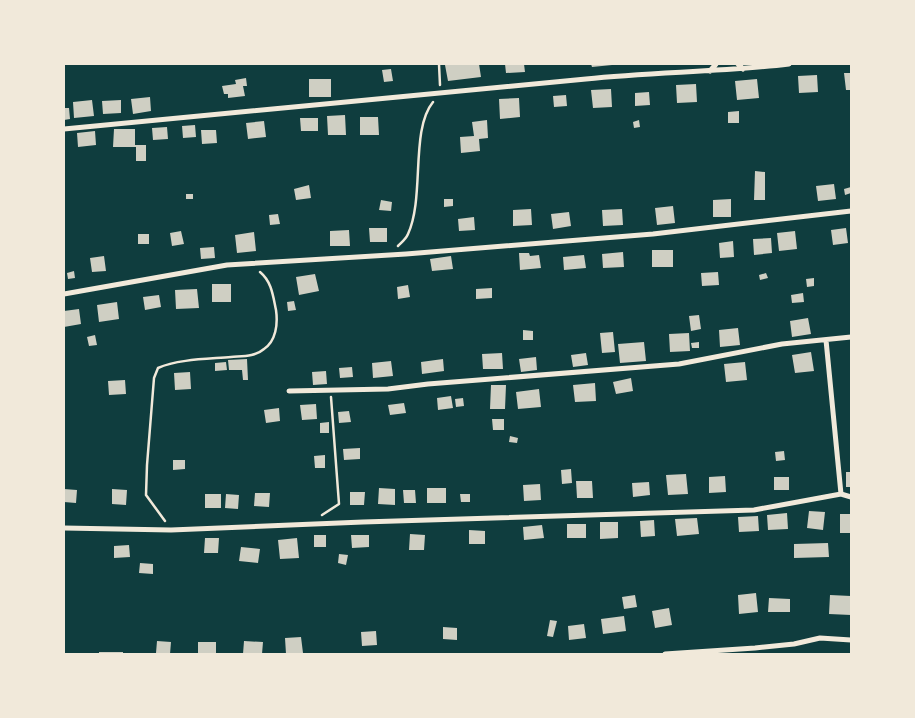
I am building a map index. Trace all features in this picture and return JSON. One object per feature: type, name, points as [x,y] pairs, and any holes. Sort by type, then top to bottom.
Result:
[{"type":"street","points":[[710,71],[716,64]]},
{"type":"street","points":[[738,64],[743,69]]},
{"type":"street","points":[[64,129],[588,79],[743,69],[789,64]]},
{"type":"street","points":[[64,294],[227,265],[390,255],[654,234],[851,211]]},
{"type":"street","points":[[290,391],[388,389],[508,377],[679,364],[782,344],[851,337]]},
{"type":"street","points":[[826,340],[841,494]]},
{"type":"street","points":[[64,528],[171,530],[754,510],[841,494],[851,496]]},
{"type":"street","points":[[665,654],[794,644],[820,638],[851,640]]},
{"type":"path","points":[[390,255],[407,236],[417,202],[421,131],[427,109],[440,93],[439,64]]},
{"type":"path","points":[[171,530],[146,495],[154,378],[158,368],[164,365],[252,355],[263,351],[270,344],[275,332],[277,318],[272,288],[264,276],[249,264]]},
{"type":"path","points":[[309,524],[339,504],[335,440],[330,401],[333,390]]},
{"type":"building","points":[[479,64],[481,77],[448,81],[445,65]]},
{"type":"building","points":[[505,64],[524,64],[525,72],[506,73]]},
{"type":"building","points":[[591,64],[612,64],[612,65],[592,67]]},
{"type":"building","points":[[391,69],[393,81],[384,82],[382,70]]},
{"type":"building","points":[[844,73],[851,73],[851,90],[846,90]]},
{"type":"building","points":[[817,75],[818,92],[799,93],[798,76]]},
{"type":"building","points":[[246,78],[247,86],[243,86],[245,96],[228,98],[228,94],[224,94],[222,86],[236,84],[235,80]]},
{"type":"building","points":[[309,79],[331,79],[331,97],[309,97]]},
{"type":"building","points":[[757,79],[759,98],[737,100],[735,81]]},
{"type":"building","points":[[696,84],[697,102],[677,103],[676,85]]},
{"type":"building","points":[[611,89],[612,107],[593,108],[591,90]]},
{"type":"building","points":[[649,92],[650,105],[635,106],[635,93]]},
{"type":"building","points":[[566,95],[567,106],[554,107],[553,96]]},
{"type":"building","points":[[150,97],[151,111],[133,114],[131,99]]},
{"type":"building","points":[[519,98],[520,117],[500,119],[499,99]]},
{"type":"building","points":[[92,100],[94,116],[74,118],[73,102]]},
{"type":"building","points":[[121,100],[121,113],[103,114],[102,101]]},
{"type":"building","points":[[64,108],[69,108],[70,119],[64,120]]},
{"type":"building","points":[[739,111],[739,123],[728,123],[728,112]]},
{"type":"building","points":[[345,115],[346,135],[328,135],[327,116]]},
{"type":"building","points":[[360,117],[378,117],[379,135],[360,135]]},
{"type":"building","points":[[300,118],[318,118],[318,131],[301,131]]},
{"type":"building","points":[[487,120],[488,138],[479,139],[480,151],[461,153],[460,137],[474,136],[472,122]]},
{"type":"building","points":[[639,120],[640,127],[634,128],[633,122]]},
{"type":"building","points":[[264,121],[266,137],[248,139],[246,123]]},
{"type":"building","points":[[195,125],[196,137],[183,138],[182,126]]},
{"type":"building","points":[[167,127],[168,139],[153,140],[152,128]]},
{"type":"building","points":[[114,129],[135,129],[135,145],[146,145],[146,161],[136,161],[136,147],[113,147]]},
{"type":"building","points":[[201,130],[216,130],[217,143],[202,144]]},
{"type":"building","points":[[95,131],[96,145],[78,147],[77,133]]},
{"type":"building","points":[[755,171],[765,172],[765,200],[754,200]]},
{"type":"building","points":[[834,184],[836,199],[818,201],[816,186]]},
{"type":"building","points":[[309,185],[311,198],[296,200],[294,189]]},
{"type":"building","points":[[851,187],[851,193],[845,195],[844,189]]},
{"type":"building","points":[[186,194],[193,194],[193,199],[186,199]]},
{"type":"building","points":[[444,199],[453,199],[453,206],[444,207]]},
{"type":"building","points":[[731,199],[731,217],[713,217],[713,200]]},
{"type":"building","points":[[381,200],[392,202],[391,211],[379,210]]},
{"type":"building","points":[[673,206],[675,223],[657,225],[655,208]]},
{"type":"building","points":[[531,209],[532,225],[513,226],[513,210]]},
{"type":"building","points":[[622,209],[623,225],[603,226],[602,210]]},
{"type":"building","points":[[569,212],[571,226],[553,229],[551,214]]},
{"type":"building","points":[[278,214],[280,224],[270,225],[269,215]]},
{"type":"building","points":[[474,217],[475,230],[459,231],[458,219]]},
{"type":"building","points":[[369,228],[387,228],[387,242],[370,242]]},
{"type":"building","points":[[846,228],[848,243],[833,245],[831,230]]},
{"type":"building","points":[[349,230],[350,246],[330,246],[330,231]]},
{"type":"building","points":[[181,231],[184,244],[172,246],[170,233]]},
{"type":"building","points":[[795,231],[797,249],[779,251],[777,233]]},
{"type":"building","points":[[254,232],[256,251],[237,253],[235,235]]},
{"type":"building","points":[[138,234],[149,234],[149,244],[138,244]]},
{"type":"building","points":[[771,238],[772,253],[754,255],[753,239]]},
{"type":"building","points":[[733,241],[734,257],[720,258],[719,243]]},
{"type":"building","points":[[214,247],[215,258],[201,259],[200,248]]},
{"type":"building","points":[[652,250],[673,250],[673,267],[652,267]]},
{"type":"building","points":[[623,252],[624,267],[603,268],[602,254]]},
{"type":"building","points":[[519,253],[529,253],[530,256],[539,255],[541,268],[520,270]]},
{"type":"building","points":[[584,255],[586,268],[564,270],[563,257]]},
{"type":"building","points":[[104,256],[106,271],[92,272],[90,258]]},
{"type":"building","points":[[451,256],[453,269],[432,271],[430,259]]},
{"type":"building","points":[[74,271],[75,278],[68,279],[67,273]]},
{"type":"building","points":[[718,272],[719,285],[702,286],[701,273]]},
{"type":"building","points":[[766,273],[768,278],[760,280],[759,275]]},
{"type":"building","points":[[315,274],[319,291],[299,295],[296,277]]},
{"type":"building","points":[[814,278],[814,286],[807,287],[806,279]]},
{"type":"building","points":[[212,284],[231,284],[231,302],[212,302]]},
{"type":"building","points":[[408,285],[410,297],[398,299],[397,287]]},
{"type":"building","points":[[492,288],[492,298],[476,299],[476,289]]},
{"type":"building","points":[[197,289],[199,308],[176,309],[175,290]]},
{"type":"building","points":[[803,293],[804,302],[792,303],[791,295]]},
{"type":"building","points":[[159,295],[161,307],[145,310],[143,297]]},
{"type":"building","points":[[294,301],[296,310],[288,311],[287,302]]},
{"type":"building","points":[[117,302],[119,319],[99,322],[97,305]]},
{"type":"building","points":[[79,309],[81,324],[64,327],[64,311]]},
{"type":"building","points":[[699,315],[701,329],[691,331],[689,316]]},
{"type":"building","points":[[808,318],[811,334],[792,337],[790,321]]},
{"type":"building","points":[[738,328],[740,345],[720,347],[719,330]]},
{"type":"building","points":[[523,330],[533,331],[533,340],[523,340]]},
{"type":"building","points":[[613,332],[615,352],[602,353],[600,333]]},
{"type":"building","points":[[689,333],[690,351],[670,352],[669,334]]},
{"type":"building","points":[[95,335],[97,345],[89,346],[87,337]]},
{"type":"building","points":[[644,342],[646,361],[620,363],[618,344]]},
{"type":"building","points":[[699,342],[699,348],[692,348],[691,343]]},
{"type":"building","points":[[811,352],[814,371],[795,373],[792,355]]},
{"type":"building","points":[[502,353],[503,369],[483,369],[482,354]]},
{"type":"building","points":[[586,353],[588,365],[573,367],[571,355]]},
{"type":"building","points":[[536,357],[537,370],[521,372],[519,359]]},
{"type":"building","points":[[247,359],[248,380],[243,380],[242,370],[229,370],[228,360]]},
{"type":"building","points":[[443,359],[444,371],[422,374],[421,362]]},
{"type":"building","points":[[391,361],[393,376],[373,378],[372,363]]},
{"type":"building","points":[[226,362],[227,370],[215,371],[215,363]]},
{"type":"building","points":[[745,362],[747,380],[726,382],[724,364]]},
{"type":"building","points":[[352,367],[353,377],[340,378],[339,368]]},
{"type":"building","points":[[326,371],[327,384],[313,385],[312,372]]},
{"type":"building","points":[[190,372],[191,389],[175,390],[174,373]]},
{"type":"building","points":[[631,378],[633,391],[616,394],[613,382]]},
{"type":"building","points":[[125,380],[126,394],[109,395],[108,381]]},
{"type":"building","points":[[595,383],[596,401],[575,402],[573,385]]},
{"type":"building","points":[[491,385],[506,385],[505,409],[490,409]]},
{"type":"building","points":[[539,389],[541,407],[518,409],[516,392]]},
{"type":"building","points":[[451,396],[453,408],[438,410],[437,398]]},
{"type":"building","points":[[463,398],[464,406],[456,407],[455,399]]},
{"type":"building","points":[[404,403],[406,413],[390,415],[388,405]]},
{"type":"building","points":[[316,404],[317,419],[302,420],[300,405]]},
{"type":"building","points":[[279,408],[280,421],[266,423],[264,410]]},
{"type":"building","points":[[349,411],[351,422],[339,423],[338,412]]},
{"type":"building","points":[[492,419],[504,419],[504,430],[493,430]]},
{"type":"building","points":[[329,422],[329,433],[320,433],[320,423]]},
{"type":"building","points":[[510,436],[518,438],[517,443],[509,442]]},
{"type":"building","points":[[360,448],[360,459],[344,460],[343,449]]},
{"type":"building","points":[[784,451],[785,460],[776,461],[775,452]]},
{"type":"building","points":[[325,455],[325,468],[315,468],[314,456]]},
{"type":"building","points":[[173,460],[185,460],[185,469],[173,470]]},
{"type":"building","points":[[571,469],[572,483],[562,484],[561,470]]},
{"type":"building","points":[[846,472],[851,472],[851,487],[846,487]]},
{"type":"building","points":[[686,474],[688,494],[668,495],[666,475]]},
{"type":"building","points":[[725,476],[726,492],[709,493],[709,477]]},
{"type":"building","points":[[774,477],[789,477],[789,490],[774,490]]},
{"type":"building","points":[[576,481],[592,481],[593,498],[577,498]]},
{"type":"building","points":[[649,482],[650,495],[633,497],[632,483]]},
{"type":"building","points":[[540,484],[541,500],[524,501],[523,485]]},
{"type":"building","points":[[379,488],[395,489],[395,505],[378,504]]},
{"type":"building","points":[[427,488],[446,488],[446,503],[427,503]]},
{"type":"building","points":[[64,489],[77,490],[76,503],[64,502]]},
{"type":"building","points":[[112,489],[127,490],[126,505],[112,504]]},
{"type":"building","points":[[403,490],[415,490],[416,503],[404,503]]},
{"type":"building","points":[[350,492],[365,492],[364,505],[350,505]]},
{"type":"building","points":[[255,493],[270,493],[269,507],[254,506]]},
{"type":"building","points":[[205,494],[221,494],[221,508],[205,508]]},
{"type":"building","points":[[226,494],[239,495],[238,509],[225,508]]},
{"type":"building","points":[[460,494],[470,494],[470,502],[461,502]]},
{"type":"building","points":[[809,511],[825,512],[823,530],[807,528]]},
{"type":"building","points":[[787,513],[788,529],[768,530],[767,515]]},
{"type":"building","points":[[840,514],[851,514],[851,533],[840,533]]},
{"type":"building","points":[[758,516],[759,531],[739,532],[738,517]]},
{"type":"building","points":[[697,518],[699,534],[677,536],[675,519]]},
{"type":"building","points":[[654,520],[655,536],[641,537],[640,521]]},
{"type":"building","points":[[600,522],[618,522],[618,538],[600,539]]},
{"type":"building","points":[[567,524],[586,524],[586,538],[567,538]]},
{"type":"building","points":[[542,525],[544,538],[524,540],[523,527]]},
{"type":"building","points":[[469,530],[485,531],[485,544],[469,544]]},
{"type":"building","points":[[410,534],[425,535],[424,550],[409,550]]},
{"type":"building","points":[[314,535],[326,535],[326,547],[314,547]]},
{"type":"building","points":[[351,535],[369,535],[369,547],[352,548]]},
{"type":"building","points":[[205,538],[219,538],[218,553],[204,553]]},
{"type":"building","points":[[297,538],[299,558],[280,559],[278,540]]},
{"type":"building","points":[[828,543],[829,557],[794,558],[794,544]]},
{"type":"building","points":[[129,545],[130,557],[114,558],[114,546]]},
{"type":"building","points":[[241,547],[260,549],[258,563],[239,561]]},
{"type":"building","points":[[339,554],[348,555],[346,565],[338,563]]},
{"type":"building","points":[[140,563],[153,564],[153,574],[139,573]]},
{"type":"building","points":[[756,593],[758,612],[739,614],[738,595]]},
{"type":"building","points":[[635,595],[637,607],[624,609],[622,597]]},
{"type":"building","points":[[830,595],[851,596],[851,615],[829,614]]},
{"type":"building","points":[[769,598],[790,599],[790,612],[768,612]]},
{"type":"building","points":[[669,608],[672,625],[655,628],[652,611]]},
{"type":"building","points":[[624,616],[626,631],[603,634],[601,619]]},
{"type":"building","points":[[550,620],[557,621],[553,637],[547,636]]},
{"type":"building","points":[[584,624],[586,638],[569,640],[568,626]]},
{"type":"building","points":[[443,627],[457,628],[457,640],[443,639]]},
{"type":"building","points":[[376,631],[377,645],[362,646],[361,632]]},
{"type":"building","points":[[301,637],[303,653],[286,654],[285,638]]},
{"type":"building","points":[[157,641],[171,642],[170,654],[156,653]]},
{"type":"building","points":[[244,641],[263,642],[262,654],[243,654]]},
{"type":"building","points":[[198,642],[216,642],[216,654],[198,654]]},
{"type":"building","points":[[99,652],[123,652],[123,654],[99,654]]}]
